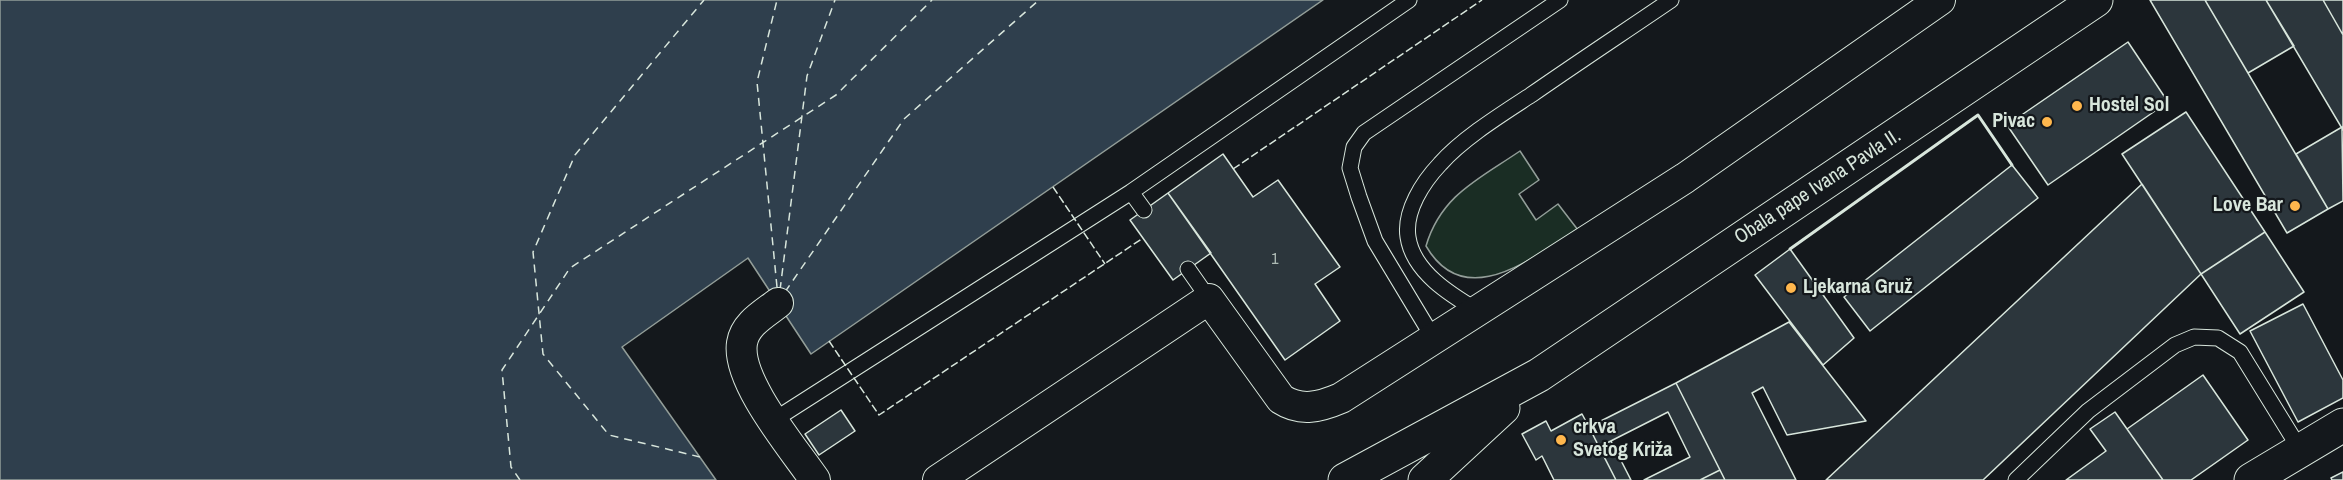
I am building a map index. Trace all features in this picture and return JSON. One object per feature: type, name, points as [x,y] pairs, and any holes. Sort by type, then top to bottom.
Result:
[{"type":"main road","name":"Obala pape Ivana Pavla II.","points":[[1539,375],[2096,0]]},
{"type":"main road","points":[[1345,480],[1539,375]]},
{"type":"main road","points":[[1425,480],[1539,375]]},
{"type":"main road","points":[[2251,480],[2343,425]]},
{"type":"street","points":[[938,480],[1209,299],[1281,399],[1290,405],[1305,408],[1341,398],[1685,178],[1940,0]]},
{"type":"street","points":[[778,303],[751,325],[742,344],[746,372],[755,392],[815,480]]},
{"type":"lane","points":[[774,420],[1131,192],[1409,0]]},
{"type":"lane","points":[[1434,339],[1376,241],[1350,168],[1354,147],[1364,133],[1560,0]]},
{"type":"lane","points":[[1478,311],[1448,293],[1428,274],[1415,256],[1408,237],[1410,215],[1421,189],[1440,163],[1497,117],[1671,0]]},
{"type":"lane","points":[[1131,192],[1144,210]]},
{"type":"lane","points":[[1188,270],[1209,299]]},
{"type":"lane","points":[[2016,480],[2088,411],[2175,345],[2194,337],[2218,338],[2240,352],[2301,451]]},
{"type":"green space","points":[[1520,151],[1539,180],[1519,194],[1536,220],[1558,204],[1578,230],[1540,254],[1499,274],[1479,278],[1460,276],[1442,266],[1426,246],[1441,214],[1463,190]]},
{"type":"water","points":[[0,0],[1323,0],[811,354],[748,258],[622,347],[716,480],[0,480]]},
{"type":"building","points":[[2150,0],[2205,0],[2328,209],[2287,233]]},
{"type":"building","points":[[2205,0],[2266,0],[2294,46],[2248,73]]},
{"type":"building","points":[[2266,0],[2323,0],[2343,35],[2343,130]]},
{"type":"building","points":[[2323,0],[2343,0],[2343,35]]},
{"type":"building","points":[[2128,42],[2168,102],[2048,185],[2007,125]]},
{"type":"building","points":[[2186,112],[2265,232],[2201,274],[2122,154]]},
{"type":"building","points":[[2342,127],[2343,201],[2328,209],[2296,154]]},
{"type":"building","points":[[1223,154],[1253,197],[1278,180],[1340,267],[1315,284],[1340,321],[1285,360],[1168,193]]},
{"type":"building","points":[[2012,165],[2038,198],[1870,331],[1844,297]]},
{"type":"building","points":[[2142,184],[2201,274],[1983,480],[1826,480]]},
{"type":"building","points":[[1168,193],[1211,253],[1173,280],[1130,220]]},
{"type":"building","points":[[2265,232],[2304,292],[2240,334],[2201,274]]},
{"type":"building","points":[[1790,249],[1854,338],[1823,365],[1755,275]]},
{"type":"building","points":[[2303,304],[2343,380],[2343,398],[2298,422],[2250,331]]},
{"type":"building","points":[[1789,322],[1866,421],[1787,435],[1763,387],[1752,393],[1796,480],[1725,480],[1676,383]]},
{"type":"building","points":[[2203,375],[2248,440],[2191,480],[2163,480],[2127,429]]},
{"type":"building","points":[[1676,383],[1720,470],[1700,480],[1644,480],[1690,457],[1668,412],[1599,447],[1589,427]]},
{"type":"building","points":[[841,410],[855,431],[819,455],[805,434]]},
{"type":"building","points":[[2115,412],[2163,480],[2066,480],[2106,451],[2090,429]]},
{"type":"building","name":"crkva Svetog Križa","points":[[1582,414],[1616,480],[1554,480],[1542,456],[1536,460],[1522,434],[1546,421],[1551,431]]},
{"type":"building","points":[[1611,441],[1631,480],[1616,480],[1599,447]]},
{"type":"building","points":[[1720,470],[1725,480],[1700,480]]},
{"type":"building","points":[[2343,472],[2343,480],[2332,480],[2331,478]]},
{"type":"ferry route","points":[[700,457],[609,435],[543,354],[533,252],[575,155],[704,0]]},
{"type":"ferry route","points":[[777,0],[757,82],[777,287]]},
{"type":"ferry route","points":[[780,290],[807,76],[835,0]]},
{"type":"ferry route","points":[[520,480],[511,467],[502,370],[570,268],[836,95],[932,0]]},
{"type":"ferry route","points":[[785,292],[904,119],[1039,0]]},
{"type":"fence","points":[[1233,169],[1482,0]]},
{"type":"fence","points":[[1053,187],[1105,264]]},
{"type":"fence","points":[[829,341],[879,415],[1143,238]]},
{"type":"wall","points":[[1790,249],[1978,115],[2012,165]]},
{"type":"place","name":"Hostel Sol","points":[[2077,106]]},
{"type":"place","name":"Pivac","points":[[2047,122]]},
{"type":"place","name":"Love Bar","points":[[2295,206]]},
{"type":"place","name":"Ljekarna Gruž","points":[[1791,288]]},
{"type":"place","name":"crkva Svetog Križa","points":[[1561,440]]}]
